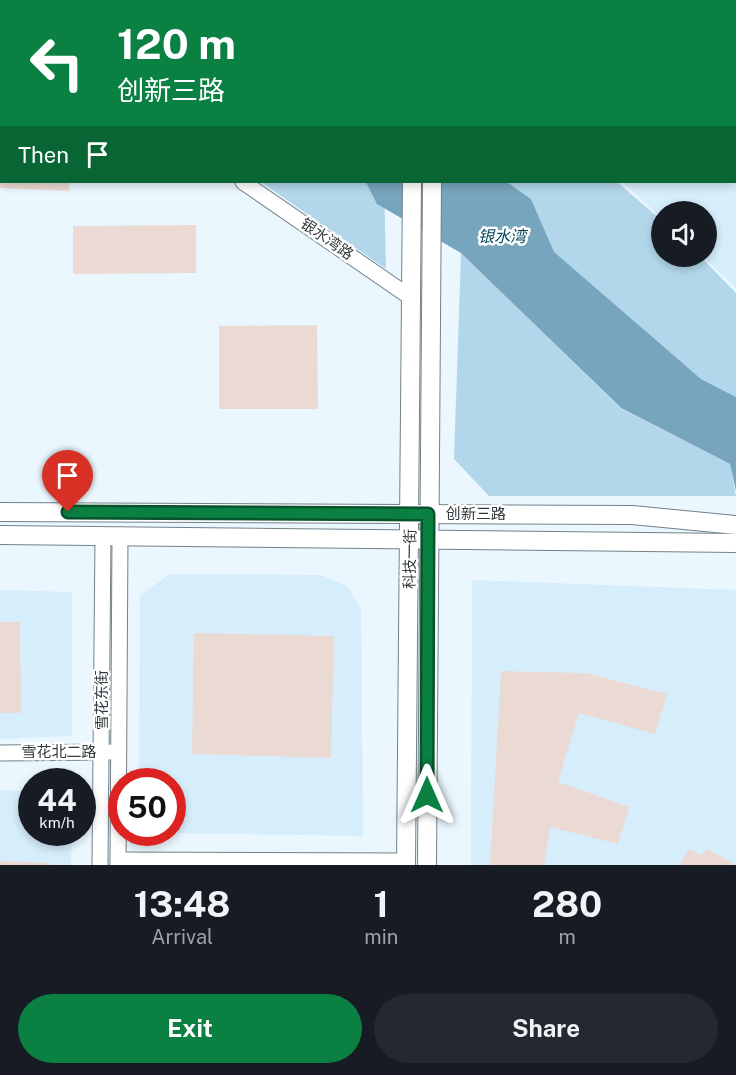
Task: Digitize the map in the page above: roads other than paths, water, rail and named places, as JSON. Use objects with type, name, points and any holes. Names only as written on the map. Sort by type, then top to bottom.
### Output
[{"type":"main road","name":"科技一街","points":[[412,183],[410,514],[419,539],[426,865]]},
{"type":"main road","name":"科技一街","points":[[406,863],[419,539],[428,514],[432,183]]},
{"type":"main road","name":"创新三路","points":[[0,512],[632,515],[736,525]]},
{"type":"main road","name":"创新三路","points":[[0,535],[736,543]]},
{"type":"street","name":"银水湾路","points":[[244,183],[410,294]]},
{"type":"street","name":"雪花东街","points":[[111,536],[118,752],[118,862]]},
{"type":"street","name":"雪花东街","points":[[100,865],[111,536]]},
{"type":"street","name":"雪花北二路","points":[[0,753],[118,752]]},
{"type":"street","points":[[118,862],[406,863]]},
{"type":"water","name":"银水湾","points":[[366,183],[508,183],[531,199],[554,252],[701,379],[736,397],[736,491],[730,464],[621,408],[461,253],[377,204]]}]
